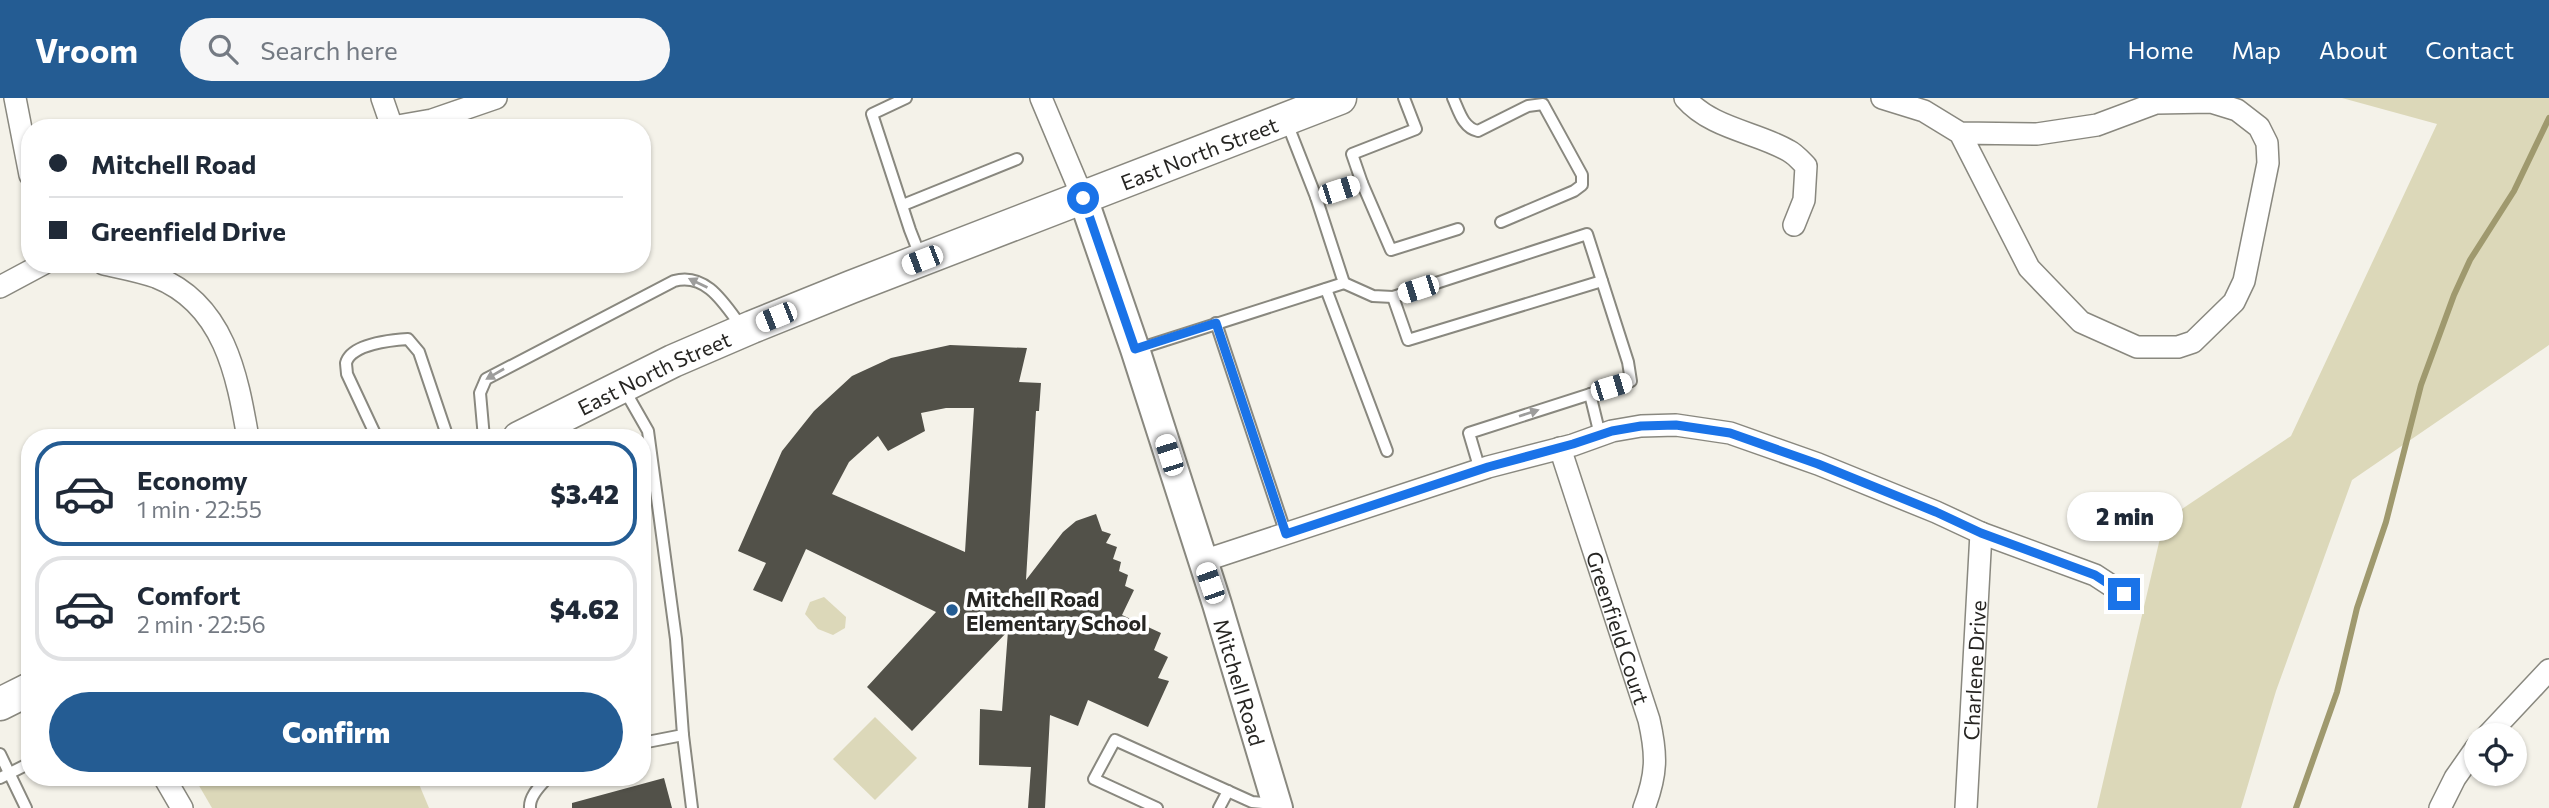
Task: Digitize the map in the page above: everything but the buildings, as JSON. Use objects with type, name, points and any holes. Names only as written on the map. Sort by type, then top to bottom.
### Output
[{"type":"main road","name":"East North Street","points":[[537,429],[673,361],[744,331],[1340,98]]},
{"type":"main road","points":[[0,704],[21,694]]},
{"type":"street","points":[[15,98],[21,129]]},
{"type":"street","points":[[382,98],[389,119]]},
{"type":"street","points":[[435,119],[496,98]]},
{"type":"street","points":[[1041,98],[1083,198]]},
{"type":"street","points":[[1685,98],[1693,107],[1739,132],[1791,151],[1806,166],[1804,200],[1794,225]]},
{"type":"street","points":[[1882,98],[1924,111],[1960,133],[2037,134],[2097,125],[2156,103],[2211,102],[2236,110],[2259,127],[2267,142],[2268,163],[2245,281],[2234,302],[2193,342],[2178,347],[2137,347],[2081,322],[2028,268],[1960,133]]},
{"type":"street","name":"Mitchell Road","points":[[1083,198],[1203,561],[1278,806]]},
{"type":"street","points":[[0,287],[26,273]]},
{"type":"street","points":[[139,273],[159,278],[178,288],[205,312],[229,352],[241,394],[247,429]]},
{"type":"street","points":[[1203,561],[1480,470],[1600,435],[1641,426],[1676,425],[1730,433],[1818,464],[1981,533],[2095,575],[2124,594]]},
{"type":"street","name":"Greenfield Court","points":[[1560,447],[1649,720],[1656,751],[1656,765],[1653,786],[1644,808]]},
{"type":"street","name":"Charlene Drive","points":[[1966,808],[1981,533]]},
{"type":"street","points":[[2499,723],[2549,670]]},
{"type":"street","points":[[2440,808],[2464,765]]},
{"type":"street","points":[[169,786],[182,808]]},
{"type":"lane","points":[[906,98],[872,114],[922,260]]},
{"type":"lane","points":[[1404,98],[1416,129],[1352,154],[1362,183],[1391,250],[1458,229]]},
{"type":"lane","points":[[1453,98],[1466,125],[1478,131],[1528,106],[1543,104],[1582,175],[1582,185],[1574,191],[1501,222]]},
{"type":"lane","points":[[1285,119],[1316,197],[1344,283]]},
{"type":"lane","points":[[903,205],[1017,159]]},
{"type":"lane","points":[[1316,197],[1362,183]]},
{"type":"lane","points":[[1135,349],[1344,283],[1373,296],[1394,297],[1587,234],[1628,362],[1631,381],[1469,433],[1480,470]]},
{"type":"lane","points":[[483,429],[480,393],[486,379],[674,281],[686,278],[703,284],[727,306],[744,331]]},
{"type":"lane","points":[[1394,297],[1408,340],[1602,281]]},
{"type":"lane","points":[[1326,289],[1387,451]]},
{"type":"lane","points":[[1216,323],[1286,534]]},
{"type":"lane","points":[[373,429],[347,374],[346,363],[352,353],[363,348],[385,340],[408,339],[419,352],[445,429]]},
{"type":"lane","points":[[622,387],[647,429]]},
{"type":"lane","points":[[1590,394],[1600,435]]},
{"type":"lane","points":[[651,453],[676,639],[692,808]]},
{"type":"lane","points":[[651,741],[683,735]]},
{"type":"lane","points":[[1157,808],[1094,779],[1115,740],[1252,802],[1278,806]]},
{"type":"lane","points":[[0,754],[5,776],[26,808]]},
{"type":"lane","points":[[5,776],[21,768]]},
{"type":"lane","points":[[530,808],[540,786]]},
{"type":"lane","points":[[1219,808],[1228,791]]},
{"type":"shaded area","points":[[2342,98],[2549,98],[2549,345],[2352,480],[2276,691],[2241,808],[2097,808],[2164,521],[2291,436],[2437,124]]},
{"type":"shaded area","points":[[824,597],[846,617],[845,628],[833,635],[818,629],[805,614],[810,602]]},
{"type":"shaded area","points":[[875,717],[917,758],[875,800],[833,759]]},
{"type":"shaded area","points":[[199,786],[420,786],[429,808],[212,808]]},
{"type":"waterway","points":[[2296,808],[2337,692],[2357,608],[2386,522],[2421,385],[2454,295],[2470,260],[2514,191],[2549,118]]},
{"type":"place","name":"Mitchell Road Elementary School","points":[[952,610]]},
{"type":"route","points":[[1083,198],[1135,349],[1216,323],[1286,534],[1488,467],[1612,431],[1641,426],[1676,425],[1730,433],[1818,464],[1981,533],[2095,575],[2124,594]]}]
